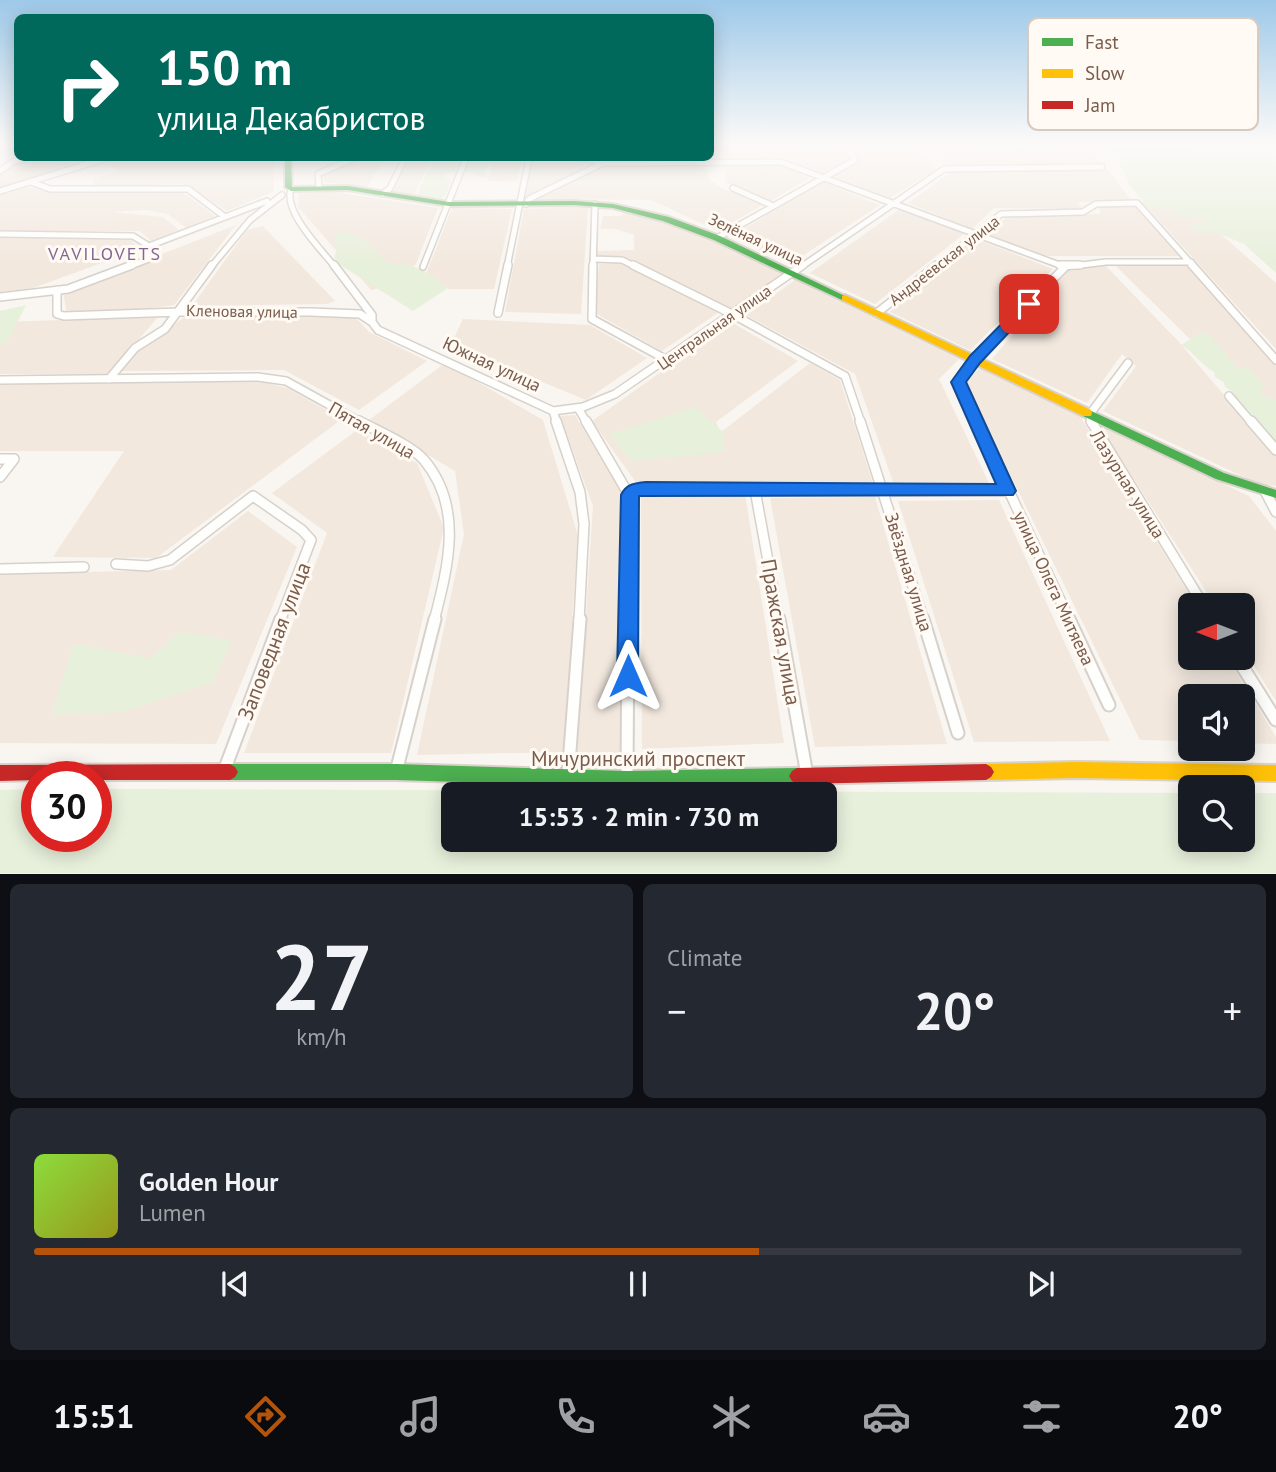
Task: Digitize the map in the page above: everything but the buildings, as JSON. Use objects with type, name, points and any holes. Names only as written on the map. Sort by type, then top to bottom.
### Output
[{"type":"street","points":[[0,191],[21,185]]},
{"type":"street","points":[[39,185],[50,189],[188,189],[225,217]]},
{"type":"street","name":"Южная улица","points":[[288,185],[286,192],[293,212],[372,314],[372,322],[378,330],[553,411],[580,492],[584,524],[584,560],[568,779]]},
{"type":"street","points":[[383,194],[392,185]]},
{"type":"street","points":[[423,267],[456,185]]},
{"type":"street","points":[[498,313],[525,185]]},
{"type":"street","points":[[522,204],[558,185]]},
{"type":"street","points":[[717,238],[809,185]]},
{"type":"street","points":[[844,185],[1065,267],[1106,262],[1191,262],[1276,360]]},
{"type":"street","name":"Центральная улица","points":[[553,411],[578,408],[615,394],[921,185]]},
{"type":"street","name":"Зелёная улица","points":[[0,297],[68,289],[149,259],[149,246],[286,192],[319,187],[449,204],[595,204],[648,213],[717,238],[1220,476],[1271,494]]},
{"type":"street","points":[[733,188],[771,205]]},
{"type":"street","name":"Кленовая улица","points":[[178,312],[221,253],[250,220],[286,192]]},
{"type":"street","name":"Андреевская улица","points":[[877,313],[1001,214],[1083,212],[1096,204],[1137,203],[1191,262]]},
{"type":"street","points":[[595,204],[592,319],[667,360]]},
{"type":"street","points":[[0,234],[133,236],[149,246]]},
{"type":"street","name":"Звёздная улица","points":[[593,259],[622,260],[732,314],[845,376],[884,491],[958,733]]},
{"type":"street","points":[[975,359],[1065,267]]},
{"type":"street","points":[[57,290],[57,314],[64,316],[178,312]]},
{"type":"street","points":[[109,379],[135,348],[165,329],[178,312]]},
{"type":"street","name":"Кленовая улица","points":[[178,312],[360,314],[372,322]]},
{"type":"street","name":"улица Олега Митяева","points":[[975,359],[961,376],[959,388],[1109,705]]},
{"type":"street","name":"Лазурная улица","points":[[1128,363],[1090,414],[1091,423],[1197,593]]},
{"type":"street","name":"Пятая улица","points":[[0,380],[258,377],[286,381],[358,419],[423,459],[444,494],[452,529],[446,574],[397,772]]},
{"type":"street","points":[[1229,396],[1276,450]]},
{"type":"street","points":[[578,408],[629,495],[627,779]]},
{"type":"street","points":[[0,459],[14,459],[0,477]]},
{"type":"street","points":[[629,495],[635,490],[646,489],[1007,491]]},
{"type":"street","name":"Пражская улица","points":[[755,490],[807,775]]},
{"type":"street","points":[[1271,494],[1276,512]]},
{"type":"street","name":"Заповедная улица","points":[[116,564],[148,566],[170,560],[253,496],[302,530],[311,540],[224,771]]},
{"type":"street","points":[[0,569],[84,567]]},
{"type":"street","points":[[1245,670],[1276,720]]},
{"type":"street","name":"Мичуринский проспект","points":[[0,773],[397,772],[627,779],[1076,770],[1276,773]]},
{"type":"shaded area","points":[[92,185],[158,185],[89,187]]},
{"type":"shaded area","points":[[184,185],[273,185],[273,192],[227,211]]},
{"type":"shaded area","points":[[397,185],[419,185],[413,197],[392,194]]},
{"type":"shaded area","points":[[528,185],[550,185],[526,196]]},
{"type":"shaded area","points":[[565,185],[717,185],[762,205],[718,231],[651,200],[537,199]]},
{"type":"shaded area","points":[[731,185],[798,185],[770,201]]},
{"type":"shaded area","points":[[818,185],[830,185],[880,205],[790,264],[730,237]]},
{"type":"shaded area","points":[[855,185],[912,185],[890,198]]},
{"type":"shaded area","points":[[933,185],[1119,185],[1132,201],[1078,202],[1082,209],[994,208],[972,229],[908,203]]},
{"type":"shaded area","points":[[26,186],[48,192],[181,191],[215,216],[186,228],[168,214],[146,210],[113,212],[163,217],[179,230],[151,241],[140,231],[0,231],[0,194]]},
{"type":"shaded area","points":[[328,191],[438,208],[416,264],[389,286],[371,290],[298,207],[299,193]]},
{"type":"shaded area","points":[[1142,202],[1186,203],[1276,283],[1276,349]]},
{"type":"shaded area","points":[[1099,205],[1133,205],[1180,256],[1045,256],[986,234],[1008,216],[1100,214]]},
{"type":"shaded area","points":[[588,207],[581,314],[505,312],[524,209]]},
{"type":"shaded area","points":[[452,208],[512,209],[494,289],[449,289],[426,274]]},
{"type":"shaded area","points":[[900,209],[964,234],[875,304],[810,273]]},
{"type":"shaded area","points":[[625,213],[640,214],[691,230],[783,272],[730,310],[623,259],[597,258],[597,251],[634,250],[634,235],[616,229],[600,229],[603,216],[620,216]]},
{"type":"shaded area","points":[[236,225],[174,305],[117,312],[67,314],[63,293]]},
{"type":"shaded area","points":[[263,226],[335,301],[326,304],[192,306],[247,230]]},
{"type":"shaded area","points":[[0,238],[130,239],[140,249],[33,288],[0,292]]},
{"type":"shaded area","points":[[976,239],[1053,269],[970,350],[890,312]]},
{"type":"shaded area","points":[[625,263],[719,312],[662,351],[595,313],[599,264]]},
{"type":"shaded area","points":[[1114,264],[1187,266],[1276,363],[1276,441],[1210,359]]},
{"type":"shaded area","points":[[1106,266],[1178,341],[1276,456],[1276,486],[1259,484],[1103,411],[1136,366],[1122,354],[1087,403],[992,359],[1070,268]]},
{"type":"shaded area","points":[[795,280],[959,359],[939,379],[989,483],[893,482],[855,374],[744,314],[751,312]]},
{"type":"shaded area","points":[[186,316],[355,317],[369,332],[427,361],[359,410],[284,370],[121,371],[139,350]]},
{"type":"shaded area","points":[[158,317],[109,374],[0,374],[0,322]]},
{"type":"shaded area","points":[[463,319],[590,325],[647,358],[586,400],[451,344]]},
{"type":"shaded area","points":[[731,322],[798,361],[716,422],[720,433],[810,363],[840,380],[873,484],[638,485],[592,421]]},
{"type":"shaded area","points":[[445,363],[543,420],[578,536],[563,752],[417,755],[464,534],[455,471],[369,420]]},
{"type":"shaded area","points":[[981,367],[1078,413],[1189,593],[1178,593],[1178,670],[1235,670],[1244,684],[1178,684],[1178,741],[1140,740],[965,382]]},
{"type":"shaded area","points":[[258,381],[287,388],[342,419],[156,558],[53,557],[124,451],[0,451],[0,384]]},
{"type":"shaded area","points":[[575,415],[623,494],[622,765],[576,767],[593,506],[560,416]]},
{"type":"shaded area","points":[[1101,428],[1107,428],[1249,496],[1276,531],[1276,701],[1255,668],[1255,593],[1207,593]]},
{"type":"shaded area","points":[[357,430],[417,463],[444,528],[391,753],[244,753],[327,533],[272,493]]},
{"type":"shaded area","points":[[641,494],[745,494],[784,743],[642,749]]},
{"type":"shaded area","points":[[875,497],[947,744],[815,747],[770,498]]},
{"type":"shaded area","points":[[999,500],[1110,741],[974,742],[898,501]]},
{"type":"shaded area","points":[[248,511],[297,547],[216,744],[0,743],[0,574],[171,570]]},
{"type":"shaded area","points":[[1255,702],[1276,737],[1276,744],[1255,743]]},
{"type":"green space","points":[[422,185],[450,185],[444,198],[416,197]]},
{"type":"green space","points":[[1130,185],[1276,185],[1276,273],[1244,244],[1213,231],[1208,234],[1197,232],[1189,223],[1210,225],[1203,219],[1182,217],[1167,207],[1148,207]]},
{"type":"green space","points":[[348,231],[366,242],[390,264],[414,267],[448,288],[413,311],[334,261],[337,245],[334,234]]},
{"type":"green space","points":[[26,305],[7,343],[0,344],[0,311]]},
{"type":"green space","points":[[1202,332],[1211,336],[1237,368],[1250,369],[1264,386],[1260,391],[1264,397],[1276,400],[1276,444],[1233,397],[1233,392],[1225,387],[1224,382],[1181,345]]},
{"type":"green space","points":[[696,407],[723,432],[725,452],[631,461],[609,434]]},
{"type":"green space","points":[[180,631],[232,641],[212,683],[122,712],[52,715],[73,644],[151,658]]},
{"type":"green space","points":[[21,789],[21,852],[112,852],[112,789],[441,790],[441,852],[837,852],[837,792],[1178,793],[1178,852],[1255,852],[1255,793],[1276,793],[1276,873],[0,873],[0,790]]},
{"type":"traffic: fast","points":[[288,185],[291,189],[348,188],[449,204],[575,203],[613,206],[666,219],[717,238],[845,298]]},
{"type":"traffic: fast","points":[[1087,413],[1220,476],[1276,494]]},
{"type":"traffic: fast","points":[[230,772],[396,772],[627,779],[797,776]]},
{"type":"traffic: slow","points":[[845,298],[1087,413]]},
{"type":"traffic: slow","points":[[986,772],[1076,770],[1276,773]]},
{"type":"traffic: jam","points":[[0,773],[230,772]]},
{"type":"traffic: jam","points":[[797,776],[986,772]]},
{"type":"district","name":"VAVILOVETS","points":[[105,253]]},
{"type":"route","points":[[628,676],[629,495],[635,490],[646,489],[1007,491],[958,382],[975,359],[1029,304]]}]
